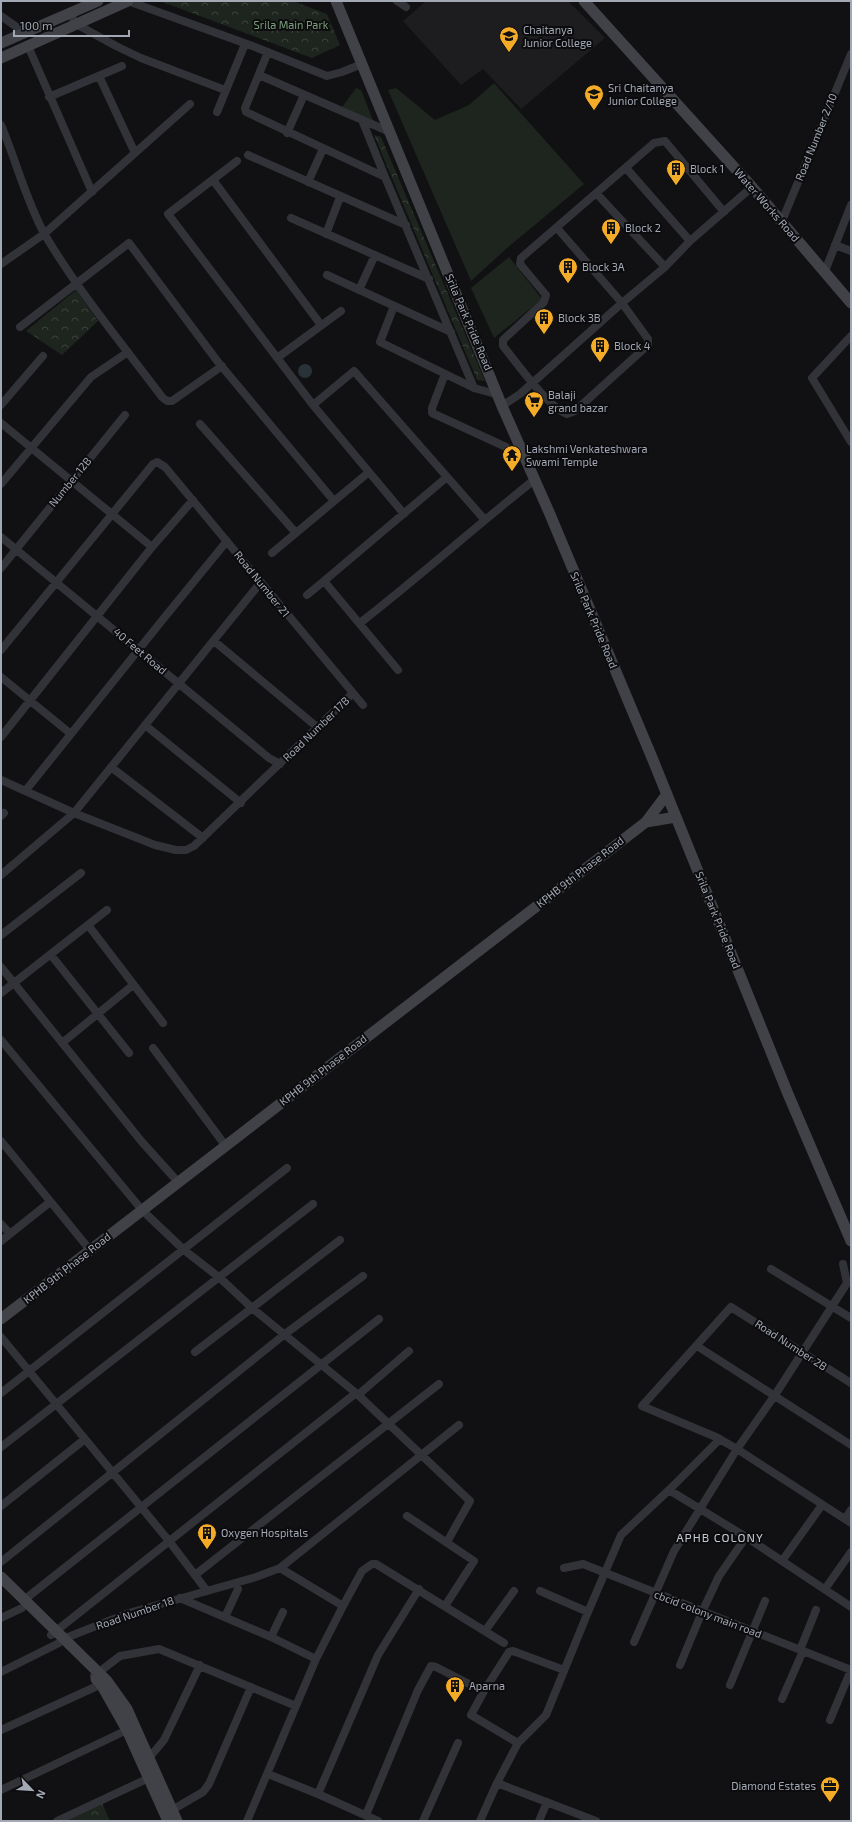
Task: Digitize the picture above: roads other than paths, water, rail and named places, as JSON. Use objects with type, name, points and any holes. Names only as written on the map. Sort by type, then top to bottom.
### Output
[{"type":"street","points":[[1,43],[98,1]]},
{"type":"street","points":[[1,58],[128,1],[268,52],[327,76],[362,64]]},
{"type":"street","name":"Srila Park Pride Road","points":[[336,1],[499,395],[502,406],[667,794],[788,1094],[851,1241]]},
{"type":"street","points":[[397,1],[406,7]]},
{"type":"street","name":"Water Works Road","points":[[584,1],[752,187],[851,303]]},
{"type":"street","points":[[70,13],[76,24],[141,58],[226,90]]},
{"type":"street","points":[[1,16],[24,32]]},
{"type":"street","points":[[217,112],[245,44]]},
{"type":"street","points":[[28,46],[49,97],[92,192]]},
{"type":"street","points":[[268,52],[245,108],[246,112],[384,178]]},
{"type":"street","name":"Road Number 2/10","points":[[782,221],[851,54]]},
{"type":"street","points":[[49,97],[122,66]]},
{"type":"street","points":[[259,74],[390,132]]},
{"type":"street","points":[[100,76],[135,153]]},
{"type":"street","points":[[287,132],[304,95]]},
{"type":"street","points":[[1,265],[44,234],[190,104]]},
{"type":"street","points":[[362,120],[384,178],[406,225],[474,388]]},
{"type":"street","points":[[1,125],[25,190],[44,234],[77,283],[162,397],[167,401],[172,401],[222,366]]},
{"type":"street","points":[[557,228],[622,303],[648,339],[648,344],[575,411],[567,414],[560,411],[532,382],[502,343],[503,340],[544,302],[546,295],[520,264],[521,258],[654,143],[665,140],[724,212]]},
{"type":"street","points":[[308,182],[323,149]]},
{"type":"street","points":[[248,155],[406,225]]},
{"type":"street","points":[[237,161],[168,214],[313,405],[404,514]]},
{"type":"street","points":[[626,168],[690,241]]},
{"type":"street","points":[[213,180],[321,325]]},
{"type":"street","points":[[502,406],[520,394],[622,303],[666,267],[690,241],[752,187]]},
{"type":"street","points":[[596,194],[666,267]]},
{"type":"street","points":[[326,234],[340,197]]},
{"type":"street","points":[[825,271],[851,205]]},
{"type":"street","points":[[291,218],[428,279]]},
{"type":"street","points":[[20,327],[128,243],[222,366],[334,501]]},
{"type":"street","points":[[835,245],[851,252]]},
{"type":"street","points":[[359,290],[374,255]]},
{"type":"street","points":[[328,275],[451,332]]},
{"type":"street","points":[[394,306],[380,342],[474,388],[499,395]]},
{"type":"street","points":[[278,358],[340,311]]},
{"type":"street","points":[[851,336],[812,378],[851,442]]},
{"type":"street","points":[[1,484],[91,377],[128,352]]},
{"type":"street","points":[[1,405],[43,356]]},
{"type":"street","points":[[313,405],[354,371],[484,519]]},
{"type":"street","points":[[446,374],[432,408],[432,413],[506,447]]},
{"type":"street","name":"Number 12B","points":[[1,568],[125,415]]},
{"type":"street","points":[[1,423],[152,547]]},
{"type":"street","points":[[200,424],[296,533]]},
{"type":"street","name":"Road Number 21","points":[[112,514],[153,464],[157,462],[161,463],[261,582],[352,694],[363,705]]},
{"type":"street","points":[[272,553],[369,472]]},
{"type":"street","points":[[307,595],[447,477]]},
{"type":"street","points":[[360,623],[412,582],[484,519],[534,480]]},
{"type":"street","points":[[1,737],[152,547],[193,500]]},
{"type":"street","points":[[1,650],[112,514]]},
{"type":"street","name":"40 Feet Road","points":[[1,537],[269,758],[280,764]]},
{"type":"street","points":[[26,790],[227,541]]},
{"type":"street","points":[[324,581],[398,670]]},
{"type":"street","points":[[1,875],[74,813],[261,582]]},
{"type":"street","points":[[214,641],[317,727]]},
{"type":"street","points":[[1,677],[71,734]]},
{"type":"street","name":"Road Number 17B","points":[[1,780],[74,813],[155,845],[176,850],[186,850],[194,846],[203,838],[352,694]]},
{"type":"street","points":[[145,725],[241,802]]},
{"type":"street","points":[[111,767],[203,838]]},
{"type":"street","name":"KPHB 9th Phase Road","points":[[1,1319],[646,822],[667,794]]},
{"type":"street","name":"KPHB 9th Phase Road","points":[[646,822],[676,817]]},
{"type":"street","points":[[1,934],[81,873]]},
{"type":"street","points":[[1,993],[107,910]]},
{"type":"street","points":[[88,925],[163,1023]]},
{"type":"street","points":[[51,955],[129,1053]]},
{"type":"street","points":[[1,967],[142,1142],[178,1182]]},
{"type":"street","points":[[62,1043],[133,985]]},
{"type":"street","points":[[1,1040],[142,1210],[184,1250],[220,1278],[252,1308],[357,1394],[470,1501],[446,1542]]},
{"type":"street","points":[[153,1048],[225,1145]]},
{"type":"street","points":[[1,1141],[90,1250]]},
{"type":"street","points":[[1,1393],[287,1168]]},
{"type":"street","points":[[1,1241],[50,1202]]},
{"type":"street","points":[[1,1447],[220,1278],[313,1204]]},
{"type":"street","points":[[1,1224],[10,1234]]},
{"type":"street","points":[[195,1352],[340,1240]]},
{"type":"street","points":[[634,1642],[654,1593],[674,1551],[699,1508],[737,1449],[775,1395],[847,1283],[843,1264]]},
{"type":"street","points":[[771,1269],[851,1318]]},
{"type":"street","points":[[1,1562],[285,1334],[363,1276]]},
{"type":"street","name":"Road Number 2B","points":[[696,1346],[731,1307],[851,1383]]},
{"type":"street","points":[[1,1618],[23,1604],[320,1364],[379,1319]]},
{"type":"street","points":[[1,1337],[169,1541],[207,1591]]},
{"type":"street","points":[[851,1445],[775,1395],[696,1346],[642,1406],[720,1439],[848,1521],[851,1510]]},
{"type":"street","points":[[1,1672],[57,1637],[169,1541],[357,1394],[409,1351]]},
{"type":"street","points":[[195,1575],[439,1384]]},
{"type":"street","name":"Road Number 18","points":[[57,1637],[129,1613],[256,1577],[280,1568],[459,1425]]},
{"type":"street","points":[[1,1506],[85,1439]]},
{"type":"street","points":[[480,1821],[496,1783],[518,1743],[546,1715],[621,1535],[670,1490],[720,1439]]},
{"type":"street","points":[[670,1490],[746,1537],[851,1607]]},
{"type":"street","points":[[782,1561],[822,1504]]},
{"type":"street","points":[[407,1516],[474,1561],[445,1606]]},
{"type":"street","points":[[680,1665],[719,1576],[746,1537]]},
{"type":"street","points":[[825,1589],[851,1552]]},
{"type":"street","points":[[247,1821],[316,1659],[362,1571],[372,1564],[376,1564],[419,1589],[504,1643]]},
{"type":"street","name":"cbcid colony main road","points":[[564,1568],[583,1564],[605,1574],[851,1670]]},
{"type":"street","points":[[280,1568],[343,1606]]},
{"type":"street","points":[[1,1577],[23,1604]]},
{"type":"street","points":[[1,1587],[23,1604],[104,1683],[127,1709],[177,1821]]},
{"type":"street","points":[[225,1618],[238,1589]]},
{"type":"street","points":[[318,1794],[378,1655],[419,1589]]},
{"type":"street","points":[[485,1631],[514,1590]]},
{"type":"street","points":[[540,1591],[588,1612]]},
{"type":"street","points":[[180,1598],[271,1637],[316,1659]]},
{"type":"street","points":[[730,1685],[765,1601]]},
{"type":"street","points":[[782,1699],[802,1651],[816,1610]]},
{"type":"street","points":[[271,1637],[283,1612]]},
{"type":"street","points":[[95,1674],[120,1656],[159,1649],[296,1706]]},
{"type":"street","points":[[518,1743],[471,1714],[484,1690],[509,1652],[513,1651],[564,1670]]},
{"type":"street","points":[[149,1758],[164,1740],[200,1665]]},
{"type":"street","points":[[366,1815],[418,1690],[432,1666],[436,1666],[473,1686]]},
{"type":"street","points":[[830,1720],[851,1670]]},
{"type":"street","points":[[104,1683],[168,1821]]},
{"type":"street","points":[[1,1730],[104,1683]]},
{"type":"street","points":[[172,1810],[204,1792],[209,1784],[251,1687]]},
{"type":"street","points":[[1,1790],[127,1730]]},
{"type":"street","points":[[423,1821],[458,1743]]},
{"type":"street","points":[[268,1774],[318,1794],[378,1821]]},
{"type":"street","points":[[57,1821],[149,1778]]},
{"type":"street","points":[[496,1783],[595,1821]]},
{"type":"street","points":[[539,1821],[547,1802]]},
{"type":"place","name":"Chaitanya Junior College","points":[[509,53]]},
{"type":"place","name":"Sri Chaitanya Junior College","points":[[594,111]]},
{"type":"place","name":"Block 1","points":[[676,186]]},
{"type":"place","name":"Block 2","points":[[611,245]]},
{"type":"place","name":"Block 3A","points":[[568,284]]},
{"type":"place","name":"Block 3B","points":[[544,335]]},
{"type":"place","name":"Block 4","points":[[600,363]]},
{"type":"place","name":"Balaji grand bazar","points":[[534,418]]},
{"type":"place","name":"Lakshmi Venkateshwara Swami Temple","points":[[512,472]]},
{"type":"place","name":"Oxygen Hospitals","points":[[207,1550]]},
{"type":"place","name":"Aparna","points":[[455,1703]]},
{"type":"place","name":"Diamond Estates","points":[[830,1803]]},
{"type":"district","name":"APHB COLONY","points":[[720,1538]]},
{"type":"park label","name":"Srila Main Park","points":[[291,25]]}]
